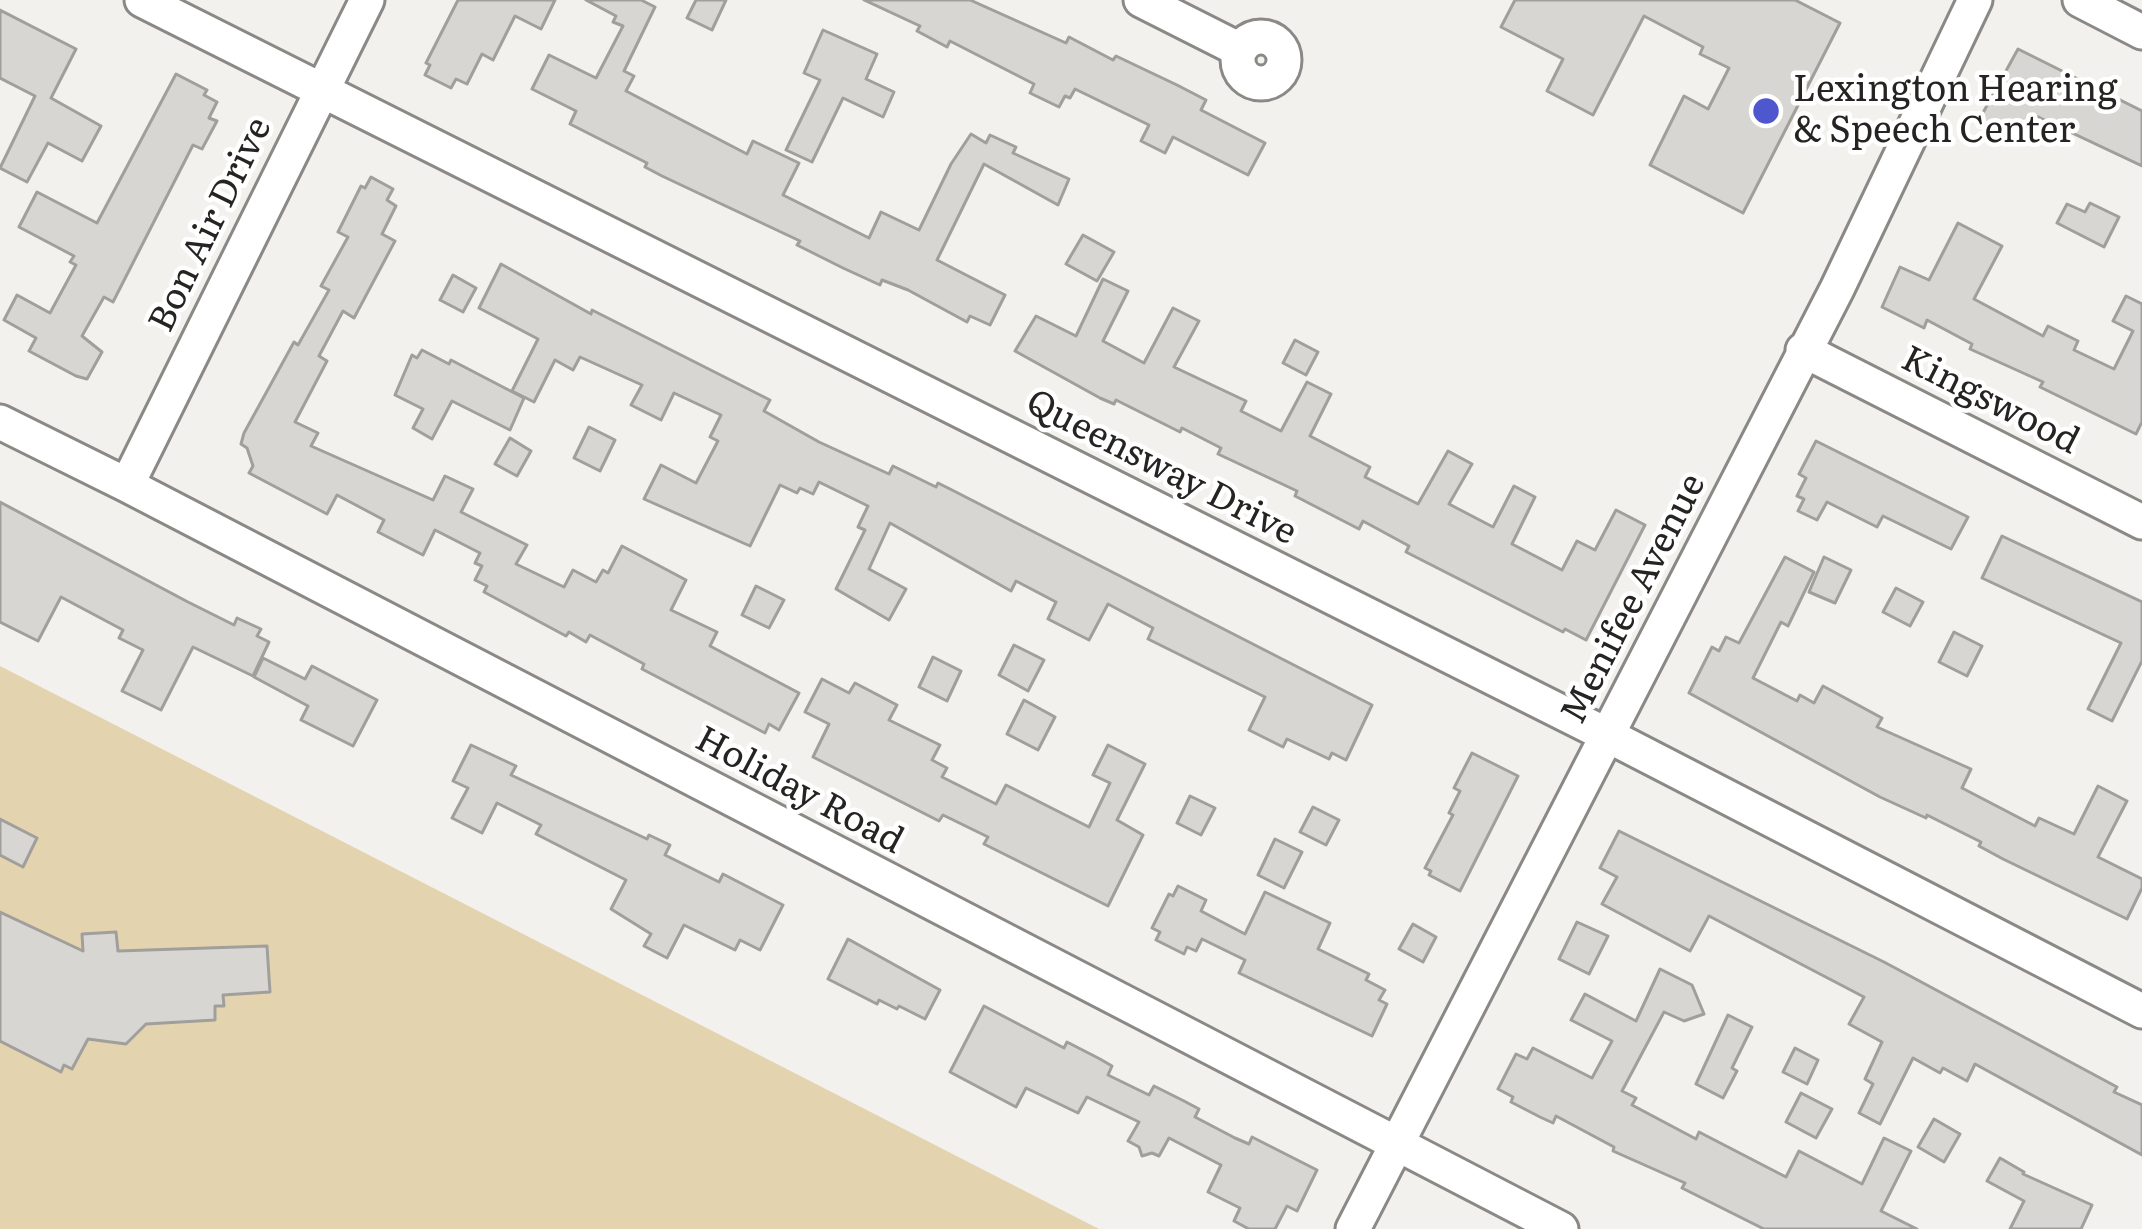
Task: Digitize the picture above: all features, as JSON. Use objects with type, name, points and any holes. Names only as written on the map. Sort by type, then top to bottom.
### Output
[{"type":"street","name":"Queensway Drive","points":[[142,0],[1609,736],[2142,1012]]},
{"type":"street","name":"Bon Air Drive","points":[[128,485],[367,0]]},
{"type":"street","points":[[1141,0],[1240,50]]},
{"type":"street","name":"Menifee Avenue","points":[[1353,1229],[1837,289],[1975,0]]},
{"type":"street","points":[[2080,0],[2142,32]]},
{"type":"street","name":"Kingswood","points":[[1804,350],[2142,522]]},
{"type":"street","name":"Holiday Road","points":[[0,422],[1561,1229]]},
{"type":"shaded area","points":[[0,666],[1099,1229],[0,1229]]},
{"type":"building","points":[[458,0],[555,0],[541,29],[515,16],[493,60],[482,54],[467,84],[456,79],[451,88],[425,75],[430,65],[426,63]]},
{"type":"building","points":[[586,0],[641,0],[655,7],[624,71],[634,76],[626,91],[747,154],[753,141],[799,163],[783,195],[869,238],[881,212],[919,230],[971,134],[986,143],[990,135],[1016,147],[1013,153],[1069,179],[1058,205],[984,164],[937,260],[1005,295],[990,325],[970,316],[967,322],[908,290],[882,280],[880,285],[843,268],[797,245],[800,241],[662,176],[645,167],[647,163],[570,124],[576,111],[532,89],[549,55],[596,78],[623,26],[613,22],[616,16]]},
{"type":"building","points":[[696,0],[726,0],[712,30],[687,18]]},
{"type":"building","points":[[864,0],[970,0],[1066,43],[1069,37],[1113,60],[1116,56],[1177,85],[1206,100],[1201,110],[1265,143],[1248,175],[1173,137],[1165,153],[1141,141],[1149,125],[1075,89],[1059,107],[1030,93],[1034,84],[950,41],[947,47],[917,31],[920,26]]},
{"type":"building","name":"Lexington Hearing & Speech Center","points":[[1515,0],[1795,0],[1840,23],[1743,213],[1650,165],[1684,96],[1708,109],[1729,68],[1700,54],[1703,47],[1644,16],[1593,115],[1547,91],[1563,59],[1501,27]]},
{"type":"building","points":[[0,10],[76,49],[51,98],[101,126],[82,161],[48,143],[27,182],[0,168],[35,96],[0,78]]},
{"type":"building","points":[[823,30],[877,54],[866,79],[894,92],[883,117],[843,98],[812,162],[786,150],[820,80],[804,73]]},
{"type":"building","points":[[2018,49],[2142,111],[2142,166],[2032,114],[2019,140],[1979,120]]},
{"type":"building","points":[[176,74],[207,90],[204,95],[217,102],[209,118],[217,121],[202,149],[193,145],[113,302],[104,297],[82,336],[102,352],[87,379],[76,376],[29,351],[36,338],[4,320],[17,295],[50,313],[76,265],[70,262],[74,256],[19,227],[37,192],[97,223]]},
{"type":"building","points":[[371,177],[393,189],[387,200],[396,206],[382,234],[395,241],[354,318],[343,311],[319,356],[327,361],[295,422],[318,433],[311,446],[433,500],[445,476],[473,489],[461,512],[527,545],[516,564],[564,587],[573,570],[596,582],[603,570],[608,573],[622,546],[686,580],[671,610],[717,632],[710,646],[799,693],[779,730],[769,724],[765,733],[642,669],[644,664],[590,635],[586,642],[569,632],[566,636],[484,592],[487,586],[475,580],[482,566],[475,563],[480,553],[435,530],[423,555],[378,532],[384,520],[337,495],[327,514],[249,473],[253,466],[241,444],[244,433],[329,290],[321,286],[348,237],[338,232],[361,186],[365,188]]},
{"type":"building","points":[[2090,203],[2119,217],[2104,247],[2057,223],[2067,204],[2085,212]]},
{"type":"building","points":[[1958,223],[2002,246],[1974,299],[2043,336],[2048,326],[2078,341],[2074,350],[2114,369],[2133,331],[2113,321],[2126,296],[2142,304],[2142,422],[2136,434],[2040,387],[2043,382],[1970,349],[1972,344],[1927,320],[1924,328],[1882,307],[1900,267],[1929,280]]},
{"type":"building","points":[[1083,235],[1114,252],[1097,281],[1066,264]]},
{"type":"building","points":[[501,264],[591,314],[592,310],[770,400],[764,411],[819,442],[889,474],[893,466],[936,487],[938,483],[1372,705],[1346,760],[1332,753],[1329,759],[1287,739],[1283,747],[1249,730],[1265,697],[1148,639],[1153,628],[1108,604],[1089,640],[1048,619],[1056,602],[1016,581],[1011,591],[890,523],[869,569],[906,589],[889,620],[836,589],[865,530],[858,527],[868,506],[819,482],[813,494],[780,485],[750,546],[644,499],[661,465],[696,483],[718,441],[710,437],[721,415],[674,393],[661,420],[631,405],[642,385],[580,357],[573,370],[555,360],[534,402],[512,391],[538,339],[479,308]]},
{"type":"building","points":[[453,275],[476,288],[463,312],[440,300]]},
{"type":"building","points":[[1103,279],[1128,291],[1103,341],[1144,363],[1173,308],[1199,321],[1174,367],[1246,401],[1241,411],[1281,431],[1307,382],[1331,394],[1310,436],[1370,467],[1365,477],[1418,504],[1448,451],[1472,464],[1449,504],[1493,527],[1514,486],[1535,497],[1512,544],[1562,570],[1577,541],[1595,550],[1616,510],[1645,525],[1586,640],[1406,552],[1409,546],[1363,521],[1359,529],[1295,496],[1297,491],[1218,454],[1221,448],[1182,428],[1180,432],[1116,400],[1114,404],[1100,398],[1015,351],[1036,316],[1076,336]]},
{"type":"building","points":[[1295,340],[1318,352],[1306,375],[1283,363]]},
{"type":"building","points":[[422,350],[524,398],[510,430],[452,401],[432,439],[413,428],[423,409],[395,395],[412,355],[417,358]]},
{"type":"building","points":[[589,427],[615,440],[600,471],[574,458]]},
{"type":"building","points":[[510,438],[531,451],[517,476],[495,464]]},
{"type":"building","points":[[1816,441],[1968,517],[1951,549],[1883,516],[1877,527],[1827,502],[1817,520],[1798,511],[1804,499],[1797,496],[1806,478],[1799,474]]},
{"type":"building","points":[[0,502],[234,625],[237,618],[261,629],[257,636],[269,642],[253,676],[193,647],[161,710],[122,691],[143,650],[119,638],[123,630],[61,597],[38,641],[0,622]]},
{"type":"building","points":[[2002,536],[2142,602],[2142,661],[2112,721],[2088,709],[2121,643],[1982,578]]},
{"type":"building","points":[[1785,557],[1814,572],[1788,626],[1781,622],[1753,678],[1797,701],[1800,695],[1814,703],[1823,686],[1882,718],[1877,727],[1971,769],[1962,788],[2035,826],[2039,818],[2074,834],[2098,786],[2127,801],[2098,857],[2142,879],[2127,919],[2003,859],[1979,846],[1981,842],[1927,815],[1880,797],[1689,693],[1712,647],[1719,651],[1726,637],[1739,643]]},
{"type":"building","points":[[1824,557],[1851,570],[1835,603],[1809,592]]},
{"type":"building","points":[[756,586],[784,600],[769,628],[742,615]]},
{"type":"building","points":[[1896,588],[1923,602],[1910,626],[1883,612]]},
{"type":"building","points":[[1954,632],[1982,646],[1967,676],[1939,662]]},
{"type":"building","points":[[1014,645],[1044,660],[1028,691],[999,675]]},
{"type":"building","points":[[933,657],[961,671],[947,701],[919,687]]},
{"type":"building","points":[[263,658],[305,679],[312,666],[377,700],[353,746],[301,720],[308,706],[254,677]]},
{"type":"building","points":[[822,679],[849,693],[855,683],[897,705],[889,720],[940,745],[932,760],[947,768],[942,777],[996,804],[1006,785],[1089,827],[1110,783],[1093,775],[1108,745],[1145,764],[1117,820],[1143,835],[1108,906],[984,844],[988,837],[943,815],[939,821],[813,757],[829,724],[805,712]]},
{"type":"building","points":[[1024,700],[1055,717],[1038,750],[1007,734]]},
{"type":"building","points":[[471,745],[516,766],[511,775],[647,839],[649,835],[670,845],[665,855],[719,882],[723,874],[783,905],[760,950],[740,940],[735,950],[684,925],[667,958],[644,946],[651,934],[611,909],[626,880],[536,834],[541,825],[497,803],[482,833],[452,818],[468,788],[453,781]]},
{"type":"building","points":[[1472,753],[1518,776],[1460,891],[1429,875],[1431,871],[1425,868],[1453,815],[1449,813],[1460,791],[1454,788]]},
{"type":"building","points":[[1190,796],[1215,808],[1201,835],[1177,823]]},
{"type":"building","points":[[1313,807],[1339,820],[1326,845],[1300,832]]},
{"type":"building","points":[[0,819],[37,838],[23,867],[0,855]]},
{"type":"building","points":[[1619,831],[1884,962],[2117,1087],[2114,1092],[2142,1105],[2142,1155],[1975,1064],[1967,1081],[1913,1058],[1880,1124],[1859,1113],[1873,1084],[1865,1079],[1882,1042],[1849,1024],[1864,997],[1709,916],[1690,951],[1602,904],[1617,877],[1600,868]]},
{"type":"building","points":[[1275,839],[1302,852],[1284,888],[1258,875]]},
{"type":"building","points":[[1178,886],[1206,900],[1201,911],[1245,934],[1265,892],[1330,923],[1318,949],[1369,974],[1366,980],[1385,990],[1379,1000],[1387,1004],[1372,1036],[1239,973],[1245,960],[1202,939],[1196,951],[1187,947],[1184,954],[1156,940],[1160,932],[1152,928]]},
{"type":"building","points":[[0,912],[83,951],[82,934],[116,932],[118,951],[267,946],[270,992],[223,995],[224,1006],[215,1006],[215,1020],[146,1024],[126,1044],[88,1039],[72,1069],[64,1065],[61,1072],[0,1041]]},
{"type":"building","points":[[1577,922],[1608,936],[1589,974],[1559,959]]},
{"type":"building","points":[[1413,924],[1436,937],[1423,962],[1399,949]]},
{"type":"building","points":[[848,939],[940,990],[925,1019],[899,1006],[879,1000],[877,1004],[828,979]]},
{"type":"building","points":[[1660,969],[1692,985],[1704,1014],[1684,1021],[1664,1012],[1622,1091],[1636,1098],[1632,1105],[1696,1139],[1699,1132],[1786,1177],[1799,1151],[1862,1184],[1884,1138],[1911,1151],[1881,1211],[1917,1229],[1764,1229],[1556,1116],[1553,1123],[1511,1102],[1513,1097],[1498,1089],[1516,1054],[1527,1059],[1533,1048],[1592,1078],[1612,1041],[1571,1020],[1585,994],[1636,1021]]},
{"type":"building","points":[[984,1006],[1064,1048],[1067,1042],[1100,1059],[1112,1066],[1108,1075],[1149,1095],[1154,1086],[1184,1101],[1199,1109],[1195,1117],[1235,1138],[1249,1144],[1252,1137],[1317,1170],[1297,1211],[1287,1206],[1275,1229],[1249,1229],[1234,1221],[1240,1208],[1208,1192],[1221,1165],[1169,1138],[1159,1156],[1142,1156],[1139,1147],[1128,1141],[1139,1122],[1087,1097],[1078,1113],[1026,1088],[1016,1107],[950,1072]]},
{"type":"building","points":[[1728,1015],[1752,1027],[1723,1098],[1696,1084]]},
{"type":"building","points":[[1795,1048],[1818,1060],[1807,1084],[1783,1072]]},
{"type":"building","points":[[1801,1093],[1832,1109],[1816,1138],[1786,1122]]},
{"type":"building","points":[[1934,1119],[1960,1134],[1944,1162],[1918,1147]]},
{"type":"building","points":[[2000,1158],[2023,1174],[2092,1205],[2081,1229],[2010,1229],[2024,1201],[1987,1181]]},
{"type":"place","name":"Lexington Hearing & Speech Center","points":[[1766,111]]}]
